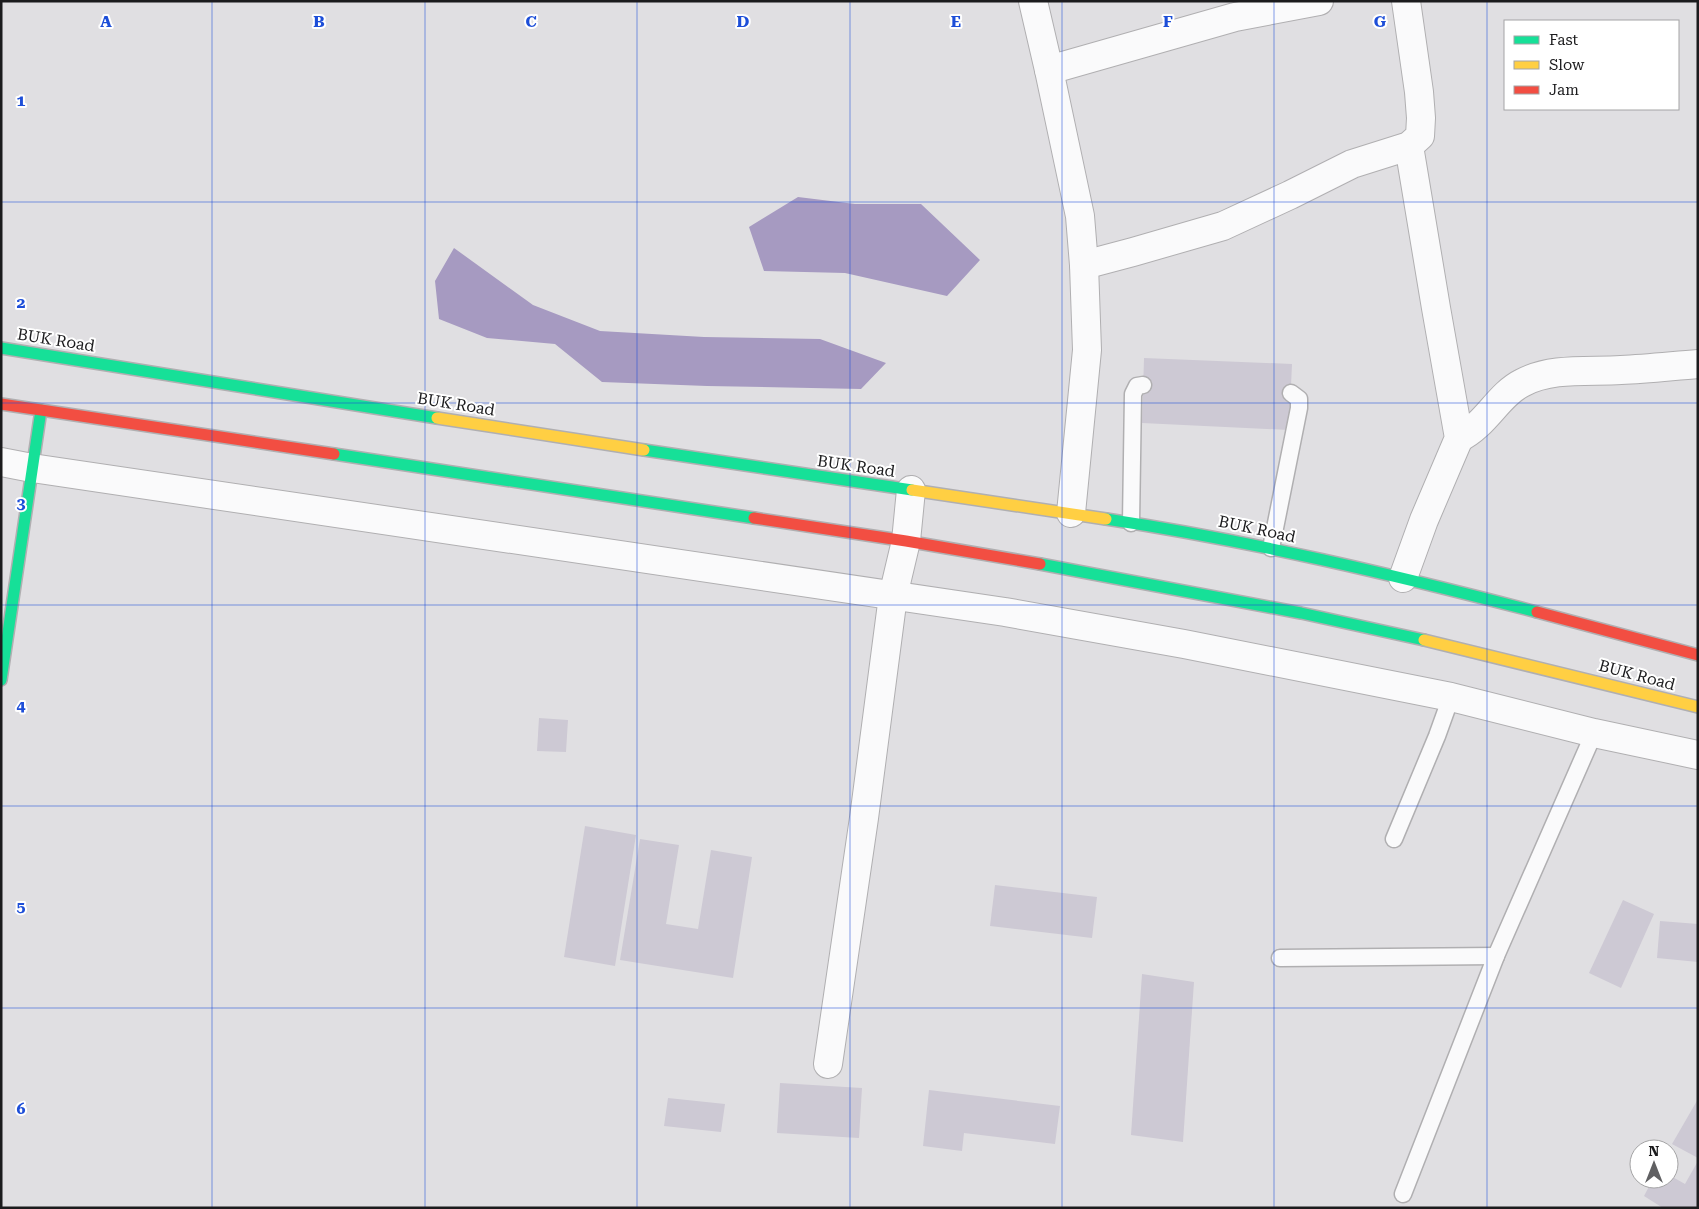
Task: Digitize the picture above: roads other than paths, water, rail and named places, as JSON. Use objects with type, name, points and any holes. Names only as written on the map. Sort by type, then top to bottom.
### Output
[{"type":"main road","name":"BUK Road","points":[[1,348],[547,436],[1186,531],[1403,578],[1698,654]]},
{"type":"main road","name":"BUK Road","points":[[1,404],[238,438],[906,541],[1255,603],[1480,653],[1698,707]]},
{"type":"main road","points":[[1,680],[14,465],[41,410]]},
{"type":"street","points":[[1033,1],[1080,216],[1084,264],[1087,350],[1071,513]]},
{"type":"street","points":[[1049,70],[1235,17],[1319,1]]},
{"type":"street","points":[[1084,264],[1134,252],[1223,226],[1352,164],[1409,146],[1420,136],[1421,118],[1406,1]]},
{"type":"street","points":[[1403,578],[1424,520],[1459,438],[1409,146]]},
{"type":"street","points":[[1459,438],[1472,432],[1520,384],[1535,377],[1564,372],[1623,370],[1698,364]]},
{"type":"street","points":[[14,465],[1006,612],[1174,642],[1451,697],[1594,733],[1698,755]]},
{"type":"street","points":[[828,1064],[864,818],[893,596],[906,541],[911,490]]},
{"type":"lane","points":[[1131,523],[1134,394],[1137,386],[1143,385]]},
{"type":"lane","points":[[1271,548],[1300,408],[1298,399],[1291,392]]},
{"type":"lane","points":[[1394,839],[1437,736],[1451,697]]},
{"type":"lane","points":[[1403,1194],[1496,956],[1594,733]]},
{"type":"lane","points":[[1280,958],[1496,956]]}]
